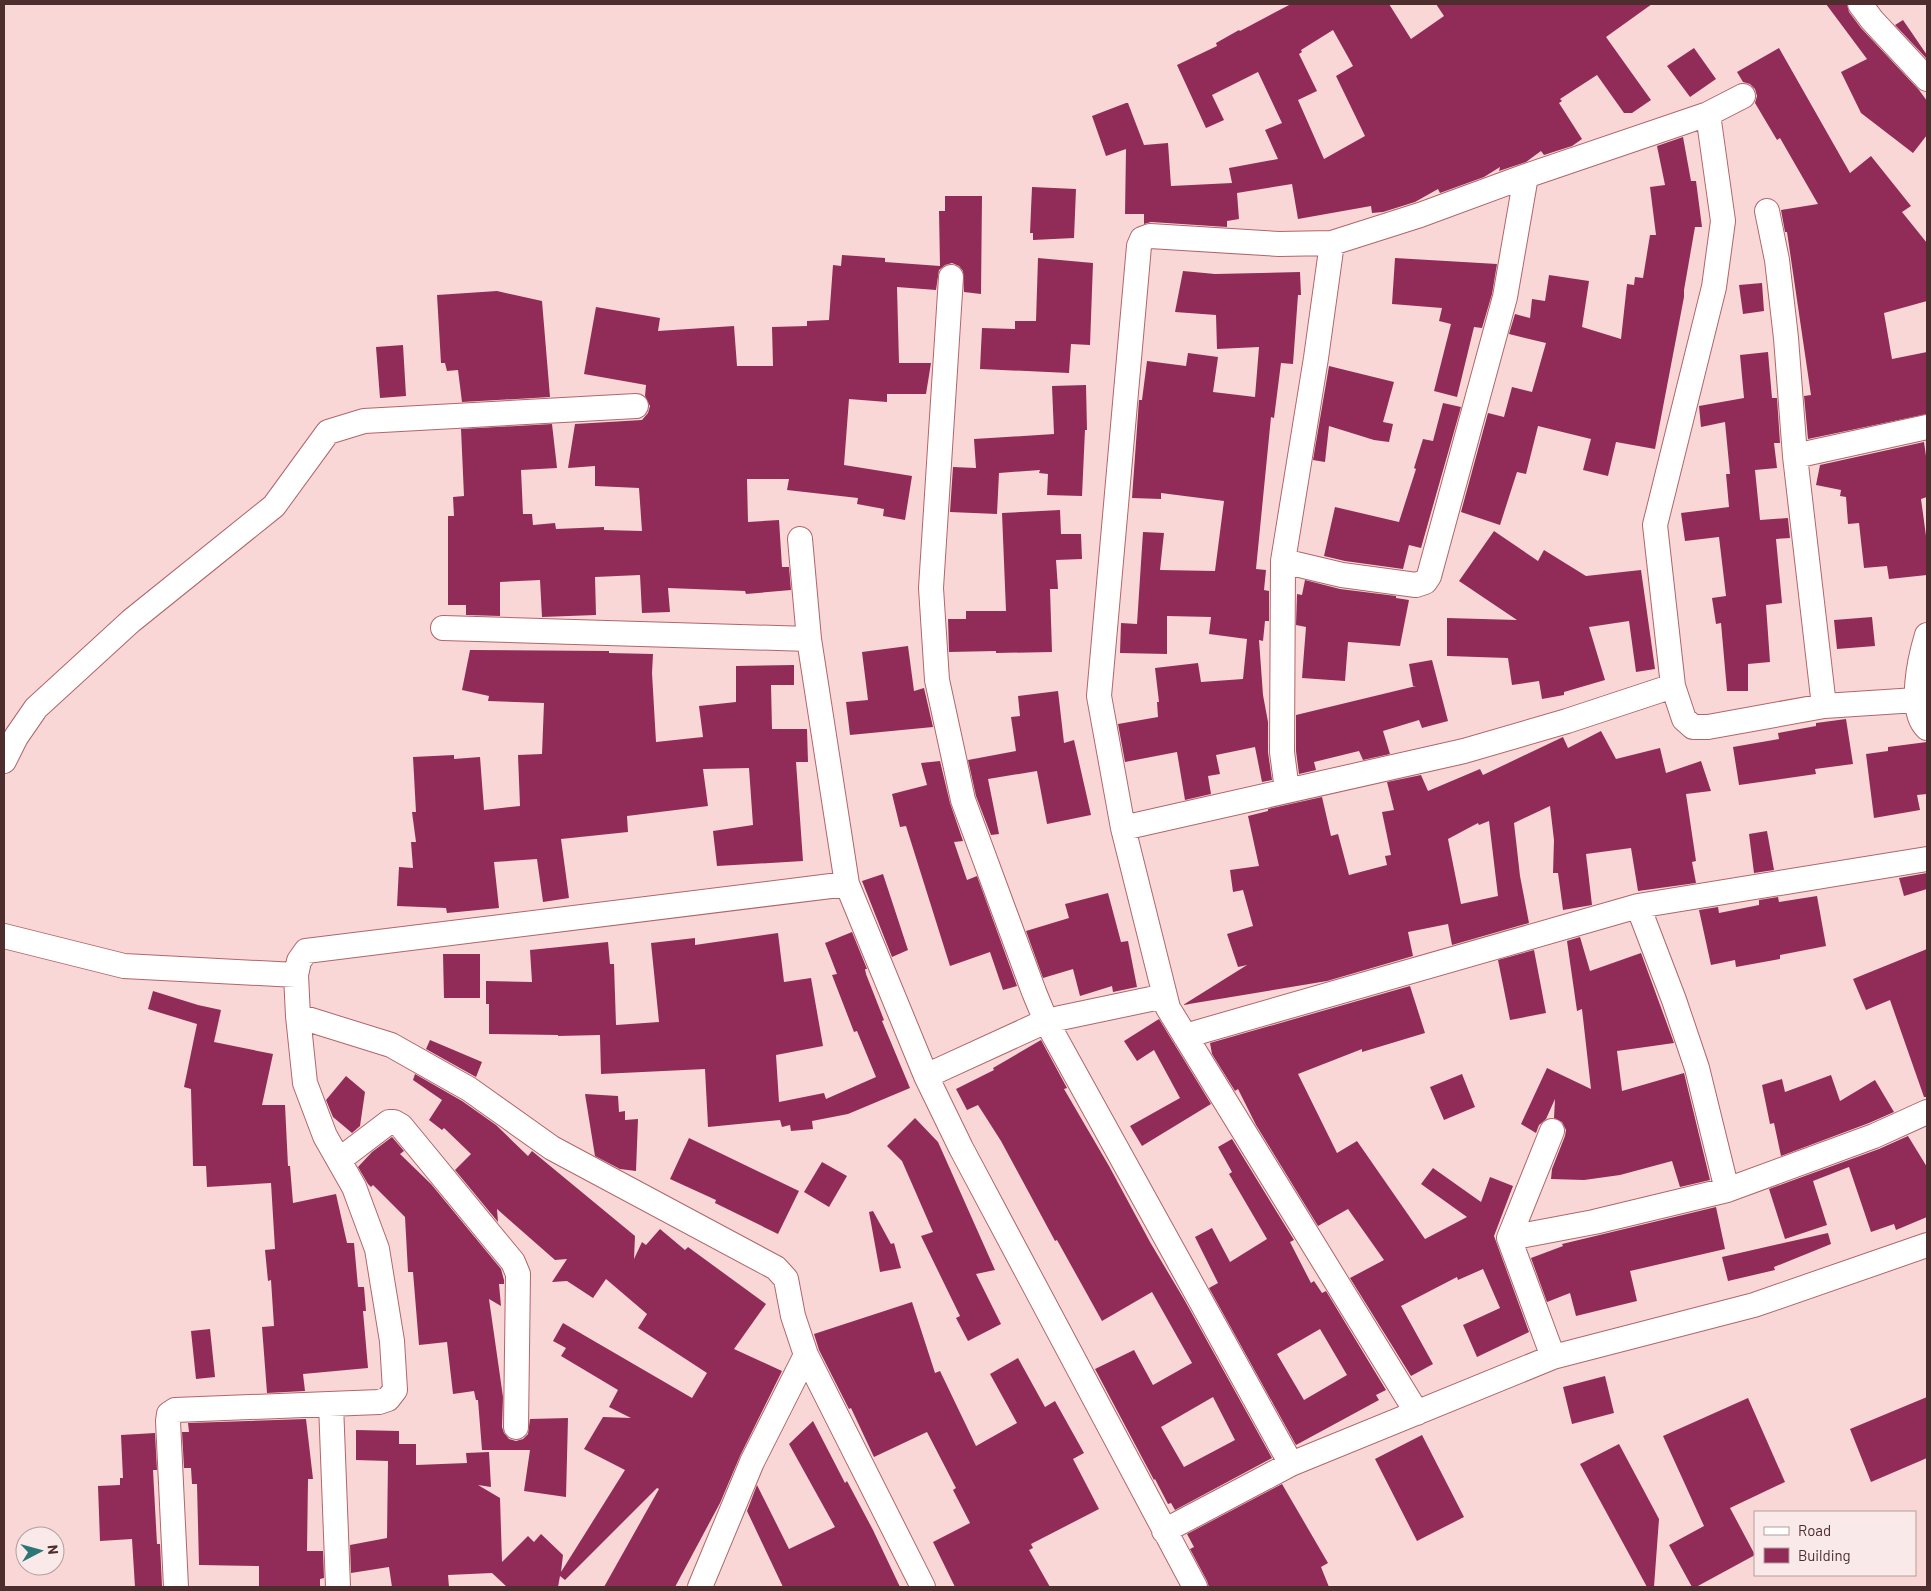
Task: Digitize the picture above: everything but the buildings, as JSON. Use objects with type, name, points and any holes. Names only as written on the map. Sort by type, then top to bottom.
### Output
[{"type":"street","points":[[1860,4],[1872,20],[1927,78]]},
{"type":"street","points":[[1417,1413],[1168,1008],[1123,828],[1099,696],[1139,246],[1142,239],[1150,236],[1279,244],[1332,243],[1420,215],[1526,176],[1708,114],[1743,96]]},
{"type":"street","points":[[1708,114],[1723,221],[1714,287],[1655,526],[1673,686],[1684,719],[1693,727],[1708,727],[1824,706],[1916,700]]},
{"type":"street","points":[[1283,561],[1342,575],[1416,585],[1425,582],[1429,576],[1505,297],[1526,176]]},
{"type":"street","points":[[1767,211],[1777,260],[1785,328],[1795,456],[1824,706]]},
{"type":"street","points":[[1287,790],[1282,752],[1283,561],[1316,358],[1332,243]]},
{"type":"street","points":[[951,277],[931,588],[937,680],[963,800],[1046,1021],[1290,1464]]},
{"type":"street","points":[[4,761],[16,737],[36,708],[131,621],[274,506],[328,432],[364,421],[636,406]]},
{"type":"street","points":[[1795,456],[1927,427]]},
{"type":"street","points":[[800,539],[808,639],[847,884],[926,1076],[961,1148],[1195,1587]]},
{"type":"street","points":[[443,628],[808,639]]},
{"type":"street","points":[[1927,635],[1916,700],[1923,724],[1927,728]]},
{"type":"street","points":[[1123,828],[1464,751],[1567,721],[1673,686]]},
{"type":"street","points":[[1185,1036],[1638,906],[1927,859]]},
{"type":"street","points":[[176,1587],[169,1414],[175,1410],[379,1402],[388,1399],[395,1390],[392,1341],[377,1249],[354,1187],[325,1136],[305,1083],[296,976],[299,961],[306,951],[847,884]]},
{"type":"street","points":[[1638,906],[1674,1000],[1697,1068],[1727,1190]]},
{"type":"street","points":[[4,936],[124,966],[296,976]]},
{"type":"street","points":[[926,1076],[1046,1021],[1165,996]]},
{"type":"street","points":[[298,1016],[391,1045],[469,1089],[552,1148],[776,1268],[786,1279],[793,1316],[806,1355],[924,1587]]},
{"type":"street","points":[[1509,1238],[1594,1222],[1727,1190],[1874,1136],[1927,1112]]},
{"type":"street","points":[[339,1160],[389,1122],[394,1122],[401,1126],[513,1262],[518,1274],[516,1427]]},
{"type":"street","points":[[1552,1131],[1509,1238],[1553,1357]]},
{"type":"street","points":[[1164,1531],[1290,1464],[1553,1357],[1754,1305],[1927,1245]]},
{"type":"street","points":[[700,1587],[752,1462],[806,1355]]},
{"type":"street","points":[[331,1404],[338,1587]]}]
